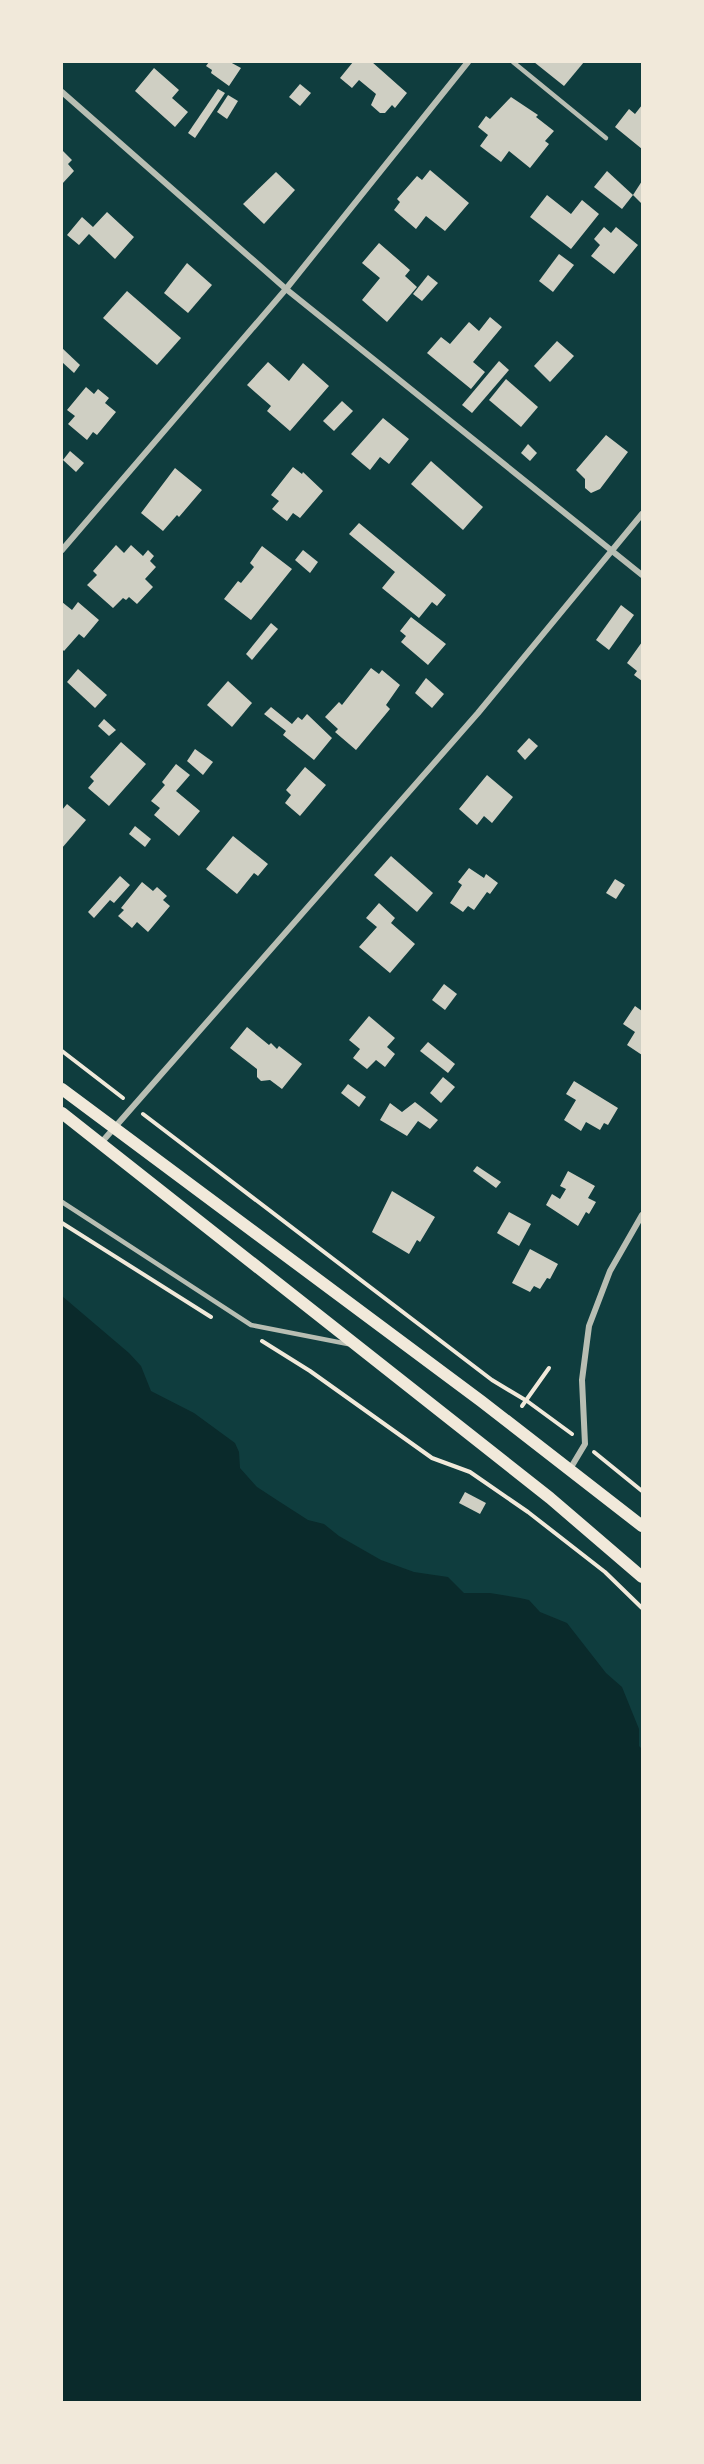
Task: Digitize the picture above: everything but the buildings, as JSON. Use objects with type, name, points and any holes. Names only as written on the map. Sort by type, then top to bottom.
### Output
[{"type":"main road","points":[[62,1089],[570,1468],[642,1526]]},
{"type":"main road","points":[[62,1113],[550,1498],[641,1577]]},
{"type":"street","points":[[62,550],[286,289],[468,62]]},
{"type":"street","points":[[62,92],[286,289],[642,575]]},
{"type":"street","points":[[101,1143],[478,713],[642,514]]},
{"type":"street","points":[[570,1468],[585,1444],[582,1380],[589,1326],[610,1271],[642,1215]]},
{"type":"lane","points":[[513,62],[606,138]]},
{"type":"lane","points":[[62,1202],[251,1324],[356,1346]]},
{"type":"path","points":[[62,1051],[492,1380],[527,1401]]},
{"type":"path","points":[[62,1223],[217,1321]]},
{"type":"path","points":[[254,1338],[310,1371],[432,1458],[471,1470],[605,1572],[642,1608]]},
{"type":"path","points":[[522,1406],[549,1368]]},
{"type":"water","points":[[62,1296],[129,1353],[141,1366],[151,1391],[194,1413],[235,1443],[239,1452],[240,1468],[257,1487],[308,1520],[324,1524],[339,1536],[381,1560],[414,1572],[448,1577],[464,1593],[490,1593],[529,1600],[540,1612],[567,1623],[606,1673],[622,1687],[639,1729],[639,1746],[642,1749],[642,2402],[62,2402]]}]
